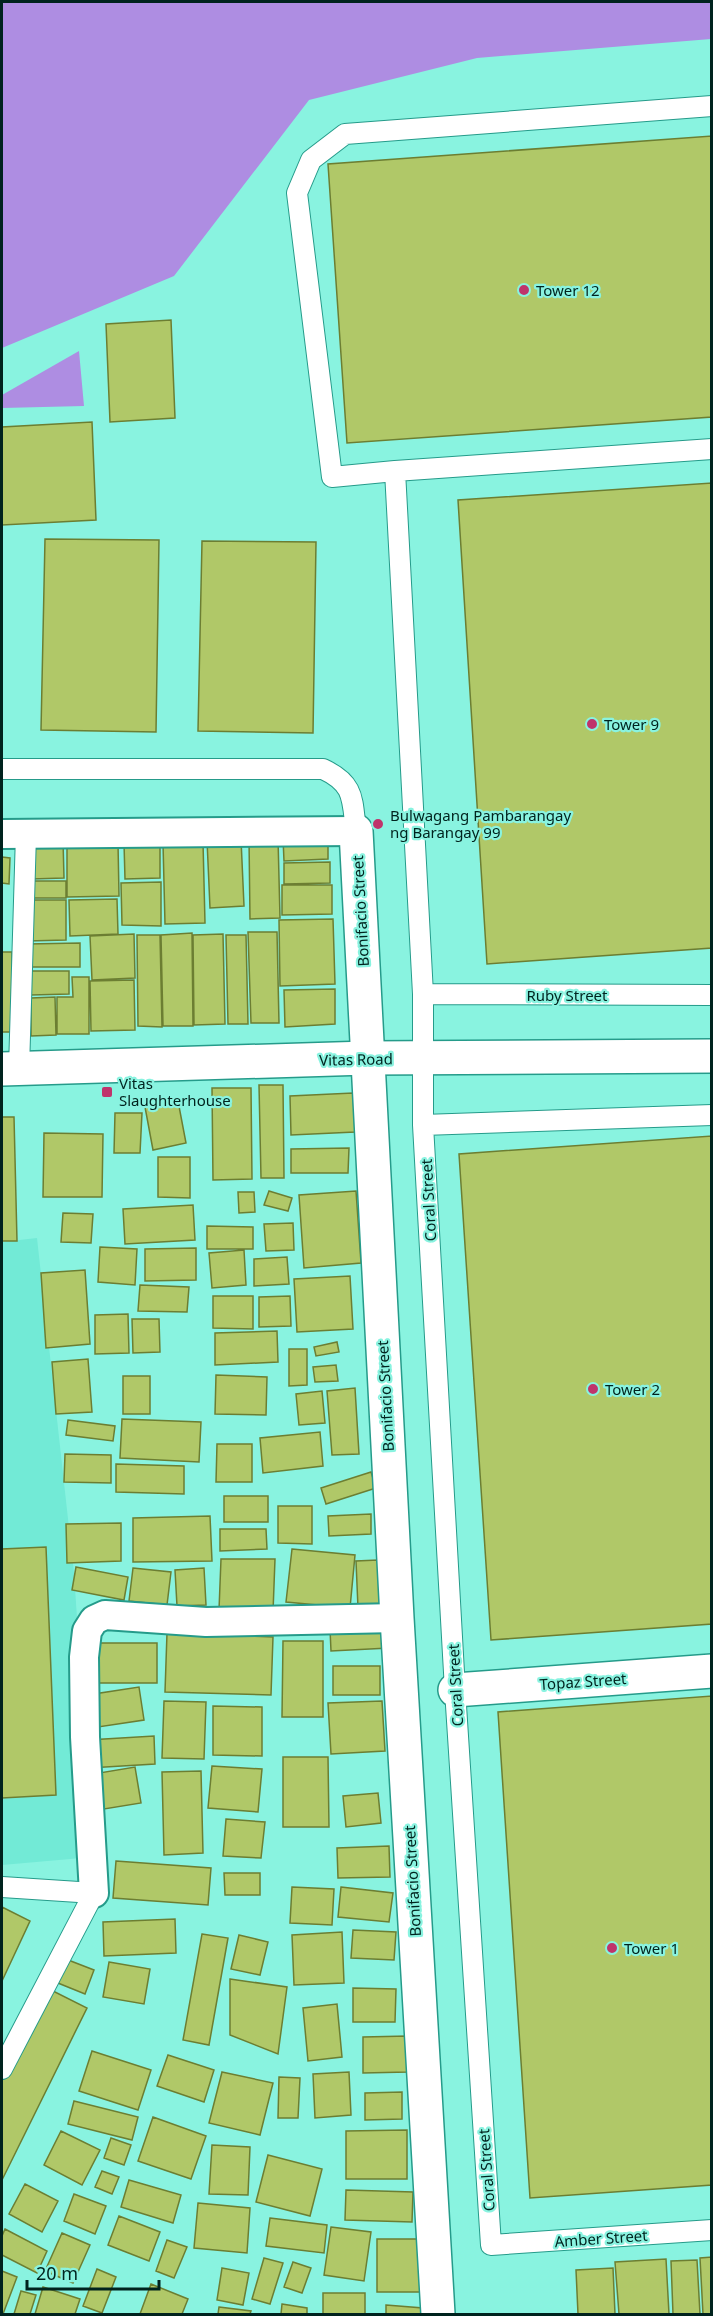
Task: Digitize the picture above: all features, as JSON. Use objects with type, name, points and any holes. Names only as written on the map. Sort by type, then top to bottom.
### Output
[{"type":"street","points":[[14,834],[356,831]]},
{"type":"street","name":"Bonifacio Street","points":[[356,831],[397,1618],[438,2314]]},
{"type":"street","name":"Vitas Road","points":[[10,1069],[367,1058],[711,1056]]},
{"type":"street","points":[[94,1893],[85,1737],[84,1657],[87,1631],[94,1620],[105,1615],[206,1622],[397,1618]]},
{"type":"street","name":"Topaz Street","points":[[456,1690],[711,1671]]},
{"type":"lane","points":[[711,106],[345,134],[311,160],[297,193],[332,477],[711,449]]},
{"type":"lane","name":"Coral Street","points":[[395,471],[423,994],[423,1125],[491,2246]]},
{"type":"lane","points":[[2,769],[323,769],[340,777],[351,794],[356,831]]},
{"type":"lane","points":[[10,1069],[14,834]]},
{"type":"lane","name":"Ruby Street","points":[[423,994],[711,995]]},
{"type":"lane","points":[[423,1125],[711,1115]]},
{"type":"lane","points":[[2,1887],[94,1893],[2,2069]]},
{"type":"lane","name":"Amber Street","points":[[491,2246],[711,2230]]},
{"type":"shaded area","points":[[2,2],[711,2],[711,39],[477,58],[309,100],[174,276],[2,348]]},
{"type":"shaded area","points":[[79,351],[84,406],[2,408],[2,395]]},
{"type":"shaded area","points":[[37,1238],[74,1573],[93,1857],[2,1865],[2,1242]]},
{"type":"building","name":"Tower 12","points":[[712,136],[712,417],[347,443],[328,164]]},
{"type":"building","points":[[171,320],[175,418],[110,422],[106,324]]},
{"type":"building","points":[[92,422],[96,520],[2,525],[2,427]]},
{"type":"building","name":"Tower 9","points":[[712,483],[712,948],[487,964],[458,500]]},
{"type":"building","points":[[45,539],[159,540],[156,732],[41,730]]},
{"type":"building","points":[[202,541],[316,542],[313,733],[198,731]]},
{"type":"building","points":[[328,836],[328,859],[284,861],[283,838]]},
{"type":"building","points":[[249,838],[278,838],[280,918],[250,919]]},
{"type":"building","points":[[241,839],[244,906],[210,908],[207,840]]},
{"type":"building","points":[[31,840],[63,840],[64,878],[31,879]]},
{"type":"building","points":[[160,842],[160,878],[125,879],[124,843]]},
{"type":"building","points":[[203,842],[205,923],[165,924],[163,843]]},
{"type":"building","points":[[118,843],[119,896],[67,897],[67,844]]},
{"type":"building","points":[[2,857],[10,858],[9,884],[2,883]]},
{"type":"building","points":[[330,862],[330,883],[284,884],[284,863]]},
{"type":"building","points":[[28,881],[66,881],[66,898],[29,898]]},
{"type":"building","points":[[161,882],[161,926],[122,925],[121,883]]},
{"type":"building","points":[[282,885],[332,885],[332,914],[282,915]]},
{"type":"building","points":[[117,899],[118,934],[70,936],[69,900]]},
{"type":"building","points":[[27,900],[66,900],[66,940],[27,941]]},
{"type":"building","points":[[333,919],[335,984],[280,986],[279,920]]},
{"type":"building","points":[[248,932],[277,932],[279,1023],[251,1023]]},
{"type":"building","points":[[192,933],[193,1026],[163,1026],[161,935]]},
{"type":"building","points":[[134,934],[135,978],[92,980],[90,936]]},
{"type":"building","points":[[223,934],[225,1024],[194,1025],[193,935]]},
{"type":"building","points":[[137,935],[160,935],[162,1027],[138,1026]]},
{"type":"building","points":[[226,935],[246,935],[248,1024],[228,1024]]},
{"type":"building","points":[[80,943],[80,967],[28,967],[27,944]]},
{"type":"building","points":[[2,952],[12,952],[13,1032],[2,1032]]},
{"type":"building","points":[[31,971],[69,971],[69,994],[31,995]]},
{"type":"building","points":[[72,977],[89,977],[89,1034],[57,1034],[57,997],[73,997]]},
{"type":"building","points":[[134,980],[135,1030],[91,1031],[90,981]]},
{"type":"building","points":[[335,989],[335,1024],[285,1027],[284,990]]},
{"type":"building","points":[[55,997],[56,1035],[31,1036],[31,998]]},
{"type":"building","points":[[259,1085],[283,1085],[284,1178],[261,1178]]},
{"type":"building","points":[[212,1088],[251,1088],[252,1179],[213,1180]]},
{"type":"building","points":[[353,1093],[355,1132],[291,1135],[290,1096]]},
{"type":"building","points":[[178,1101],[186,1143],[153,1150],[145,1107]]},
{"type":"building","points":[[115,1113],[142,1113],[140,1153],[114,1153]]},
{"type":"building","points":[[2,1117],[14,1117],[17,1241],[2,1241]]},
{"type":"building","points":[[44,1133],[103,1134],[102,1197],[43,1197]]},
{"type":"building","name":"Tower 2","points":[[712,1136],[712,1624],[491,1640],[459,1154]]},
{"type":"building","points":[[349,1148],[348,1173],[291,1173],[291,1149]]},
{"type":"building","points":[[158,1157],[190,1157],[190,1198],[158,1197]]},
{"type":"building","points":[[269,1191],[292,1198],[288,1211],[264,1205]]},
{"type":"building","points":[[356,1191],[361,1263],[304,1268],[299,1195]]},
{"type":"building","points":[[238,1192],[254,1192],[255,1212],[239,1213]]},
{"type":"building","points":[[193,1205],[195,1240],[125,1244],[123,1209]]},
{"type":"building","points":[[63,1213],[93,1214],[91,1243],[61,1242]]},
{"type":"building","points":[[293,1223],[294,1250],[266,1251],[264,1224]]},
{"type":"building","points":[[207,1226],[253,1227],[253,1249],[207,1249]]},
{"type":"building","points":[[100,1247],[137,1249],[135,1285],[98,1282]]},
{"type":"building","points":[[196,1248],[196,1280],[145,1281],[145,1249]]},
{"type":"building","points":[[244,1250],[246,1285],[212,1288],[209,1253]]},
{"type":"building","points":[[287,1257],[289,1284],[254,1286],[254,1259]]},
{"type":"building","points":[[85,1270],[90,1344],[46,1348],[41,1273]]},
{"type":"building","points":[[350,1276],[353,1329],[297,1332],[294,1279]]},
{"type":"building","points":[[140,1285],[189,1287],[187,1312],[138,1311]]},
{"type":"building","points":[[213,1296],[253,1296],[253,1329],[213,1328]]},
{"type":"building","points":[[290,1296],[291,1326],[259,1327],[259,1297]]},
{"type":"building","points":[[128,1314],[129,1353],[95,1354],[95,1315]]},
{"type":"building","points":[[132,1319],[159,1319],[160,1352],[133,1353]]},
{"type":"building","points":[[277,1331],[278,1362],[215,1365],[215,1333]]},
{"type":"building","points":[[337,1342],[339,1352],[316,1356],[314,1347]]},
{"type":"building","points":[[289,1349],[307,1349],[307,1385],[289,1386]]},
{"type":"building","points":[[88,1359],[92,1412],[56,1414],[52,1362]]},
{"type":"building","points":[[336,1365],[338,1381],[315,1382],[313,1367]]},
{"type":"building","points":[[216,1375],[267,1377],[266,1415],[215,1414]]},
{"type":"building","points":[[123,1376],[150,1376],[150,1414],[123,1414]]},
{"type":"building","points":[[355,1388],[359,1454],[332,1455],[327,1391]]},
{"type":"building","points":[[322,1391],[325,1423],[299,1425],[296,1394]]},
{"type":"building","points":[[122,1419],[201,1422],[199,1462],[120,1458]]},
{"type":"building","points":[[68,1420],[115,1426],[113,1441],[66,1435]]},
{"type":"building","points":[[320,1432],[323,1466],[263,1473],[260,1438]]},
{"type":"building","points":[[217,1444],[252,1444],[252,1482],[216,1482]]},
{"type":"building","points":[[65,1454],[111,1455],[111,1483],[64,1482]]},
{"type":"building","points":[[116,1464],[184,1466],[184,1494],[116,1492]]},
{"type":"building","points":[[371,1472],[376,1488],[326,1504],[321,1488]]},
{"type":"building","points":[[224,1496],[268,1496],[268,1522],[224,1522]]},
{"type":"building","points":[[278,1506],[312,1506],[312,1544],[278,1543]]},
{"type":"building","points":[[371,1514],[371,1534],[329,1536],[328,1516]]},
{"type":"building","points":[[210,1516],[212,1561],[133,1562],[133,1518]]},
{"type":"building","points":[[121,1523],[121,1561],[67,1563],[66,1524]]},
{"type":"building","points":[[220,1529],[266,1529],[267,1549],[220,1551]]},
{"type":"building","points":[[46,1547],[56,1795],[2,1798],[2,1549]]},
{"type":"building","points":[[292,1549],[355,1555],[350,1608],[286,1602]]},
{"type":"building","points":[[221,1559],[275,1559],[273,1612],[219,1610]]},
{"type":"building","points":[[378,1560],[381,1607],[358,1608],[356,1561]]},
{"type":"building","points":[[76,1567],[128,1577],[124,1600],[72,1590]]},
{"type":"building","points":[[133,1568],[171,1572],[167,1605],[129,1601]]},
{"type":"building","points":[[204,1568],[206,1605],[177,1606],[175,1570]]},
{"type":"building","points":[[388,1627],[389,1648],[331,1651],[330,1629]]},
{"type":"building","points":[[167,1633],[273,1637],[271,1695],[165,1692]]},
{"type":"building","points":[[283,1641],[323,1641],[323,1717],[282,1717]]},
{"type":"building","points":[[98,1643],[157,1643],[157,1683],[98,1683]]},
{"type":"building","points":[[333,1666],[380,1666],[380,1695],[333,1695]]},
{"type":"building","points":[[139,1687],[144,1720],[98,1727],[94,1694]]},
{"type":"building","name":"Tower 1","points":[[712,1696],[712,2185],[530,2198],[498,1712]]},
{"type":"building","points":[[164,1701],[206,1702],[204,1759],[162,1758]]},
{"type":"building","points":[[382,1701],[385,1751],[331,1754],[328,1703]]},
{"type":"building","points":[[213,1706],[262,1707],[262,1756],[213,1755]]},
{"type":"building","points":[[154,1736],[155,1764],[89,1768],[88,1740]]},
{"type":"building","points":[[283,1757],[328,1757],[329,1827],[283,1827]]},
{"type":"building","points":[[212,1766],[262,1769],[258,1812],[208,1808]]},
{"type":"building","points":[[135,1767],[141,1803],[98,1810],[93,1774]]},
{"type":"building","points":[[201,1771],[203,1853],[164,1855],[162,1772]]},
{"type":"building","points":[[378,1793],[381,1823],[346,1827],[343,1796]]},
{"type":"building","points":[[226,1819],[265,1822],[261,1858],[223,1856]]},
{"type":"building","points":[[389,1846],[390,1877],[338,1878],[337,1848]]},
{"type":"building","points":[[116,1861],[211,1868],[208,1905],[113,1898]]},
{"type":"building","points":[[224,1873],[260,1873],[260,1895],[225,1895]]},
{"type":"building","points":[[292,1887],[334,1889],[332,1925],[290,1923]]},
{"type":"building","points":[[341,1887],[393,1893],[389,1922],[338,1917]]},
{"type":"building","points":[[2,1907],[30,1921],[2,1981]]},
{"type":"building","points":[[175,1919],[176,1953],[104,1956],[103,1922]]},
{"type":"building","points":[[353,1930],[396,1932],[394,1960],[351,1958]]},
{"type":"building","points":[[342,1932],[344,1983],[294,1985],[292,1935]]},
{"type":"building","points":[[202,1934],[228,1938],[209,2045],[183,2040]]},
{"type":"building","points":[[239,1935],[268,1942],[260,1975],[231,1969]]},
{"type":"building","points":[[63,1958],[94,1970],[85,1994],[53,1981]]},
{"type":"building","points":[[109,1962],[150,1969],[144,2004],[103,1997]]},
{"type":"building","points":[[230,1979],[287,1987],[278,2054],[230,2035]]},
{"type":"building","points":[[47,1988],[87,2008],[2,2180],[2,2080]]},
{"type":"building","points":[[353,1988],[396,1989],[395,2022],[353,2022]]},
{"type":"building","points":[[337,2004],[342,2057],[308,2061],[303,2008]]},
{"type":"building","points":[[408,2036],[408,2072],[363,2073],[363,2037]]},
{"type":"building","points":[[92,2051],[151,2070],[138,2110],[79,2091]]},
{"type":"building","points":[[168,2055],[214,2070],[204,2102],[157,2086]]},
{"type":"building","points":[[222,2072],[273,2083],[260,2135],[209,2123]]},
{"type":"building","points":[[349,2072],[351,2115],[315,2118],[313,2074]]},
{"type":"building","points":[[279,2077],[300,2078],[298,2118],[278,2118]]},
{"type":"building","points":[[402,2092],[402,2119],[365,2120],[365,2093]]},
{"type":"building","points":[[74,2101],[138,2117],[132,2140],[68,2124]]},
{"type":"building","points":[[153,2117],[206,2136],[191,2179],[138,2161]]},
{"type":"building","points":[[407,2130],[407,2179],[346,2179],[346,2131]]},
{"type":"building","points":[[61,2131],[100,2150],[82,2185],[44,2165]]},
{"type":"building","points":[[111,2138],[131,2145],[124,2165],[104,2158]]},
{"type":"building","points":[[212,2145],[250,2147],[248,2195],[209,2194]]},
{"type":"building","points":[[268,2155],[322,2169],[310,2216],[256,2202]]},
{"type":"building","points":[[102,2171],[119,2177],[112,2194],[95,2187]]},
{"type":"building","points":[[129,2180],[181,2195],[173,2223],[121,2207]]},
{"type":"building","points":[[25,2184],[58,2201],[42,2232],[9,2214]]},
{"type":"building","points":[[346,2190],[413,2192],[412,2222],[345,2220]]},
{"type":"building","points":[[74,2194],[106,2206],[95,2234],[64,2221]]},
{"type":"building","points":[[198,2203],[250,2208],[247,2253],[194,2248]]},
{"type":"building","points":[[119,2216],[160,2232],[149,2261],[108,2245]]},
{"type":"building","points":[[270,2218],[327,2225],[324,2253],[266,2246]]},
{"type":"building","points":[[331,2227],[371,2232],[364,2281],[324,2275]]},
{"type":"building","points":[[5,2229],[47,2251],[37,2273],[2,2255],[2,2236]]},
{"type":"building","points":[[62,2233],[90,2245],[73,2283],[45,2271]]},
{"type":"building","points":[[377,2239],[422,2239],[421,2292],[377,2292]]},
{"type":"building","points":[[167,2240],[187,2247],[174,2278],[156,2271]]},
{"type":"building","points":[[712,2257],[712,2314],[703,2314],[700,2258]]},
{"type":"building","points":[[264,2258],[283,2263],[270,2304],[252,2299]]},
{"type":"building","points":[[666,2259],[669,2314],[619,2314],[615,2262]]},
{"type":"building","points":[[697,2260],[700,2314],[673,2314],[671,2261]]},
{"type":"building","points":[[293,2262],[311,2268],[302,2293],[284,2287]]},
{"type":"building","points":[[222,2268],[249,2273],[243,2305],[217,2300]]},
{"type":"building","points":[[613,2268],[615,2314],[578,2314],[576,2270]]},
{"type":"building","points":[[97,2269],[116,2277],[102,2313],[83,2306]]},
{"type":"building","points":[[2,2271],[17,2277],[3,2314],[2,2314]]},
{"type":"building","points":[[151,2284],[188,2299],[182,2314],[140,2314]]},
{"type":"building","points":[[43,2287],[80,2299],[75,2314],[35,2314]]},
{"type":"building","points":[[21,2291],[36,2295],[30,2314],[14,2314]]},
{"type":"building","points":[[323,2293],[365,2293],[365,2314],[323,2314]]},
{"type":"building","points":[[282,2304],[307,2308],[307,2314],[281,2314]]},
{"type":"building","points":[[386,2305],[423,2308],[422,2314],[386,2314]]},
{"type":"building","points":[[219,2307],[251,2311],[250,2314],[218,2314]]},
{"type":"place","name":"Tower 12","points":[[524,290]]},
{"type":"place","name":"Tower 9","points":[[592,724]]},
{"type":"place","name":"Bulwagang Pambarangay ng Barangay 99","points":[[378,824]]},
{"type":"place","name":"Vitas Slaughterhouse","points":[[107,1092]]},
{"type":"place","name":"Tower 2","points":[[593,1389]]},
{"type":"place","name":"Tower 1","points":[[612,1948]]}]
